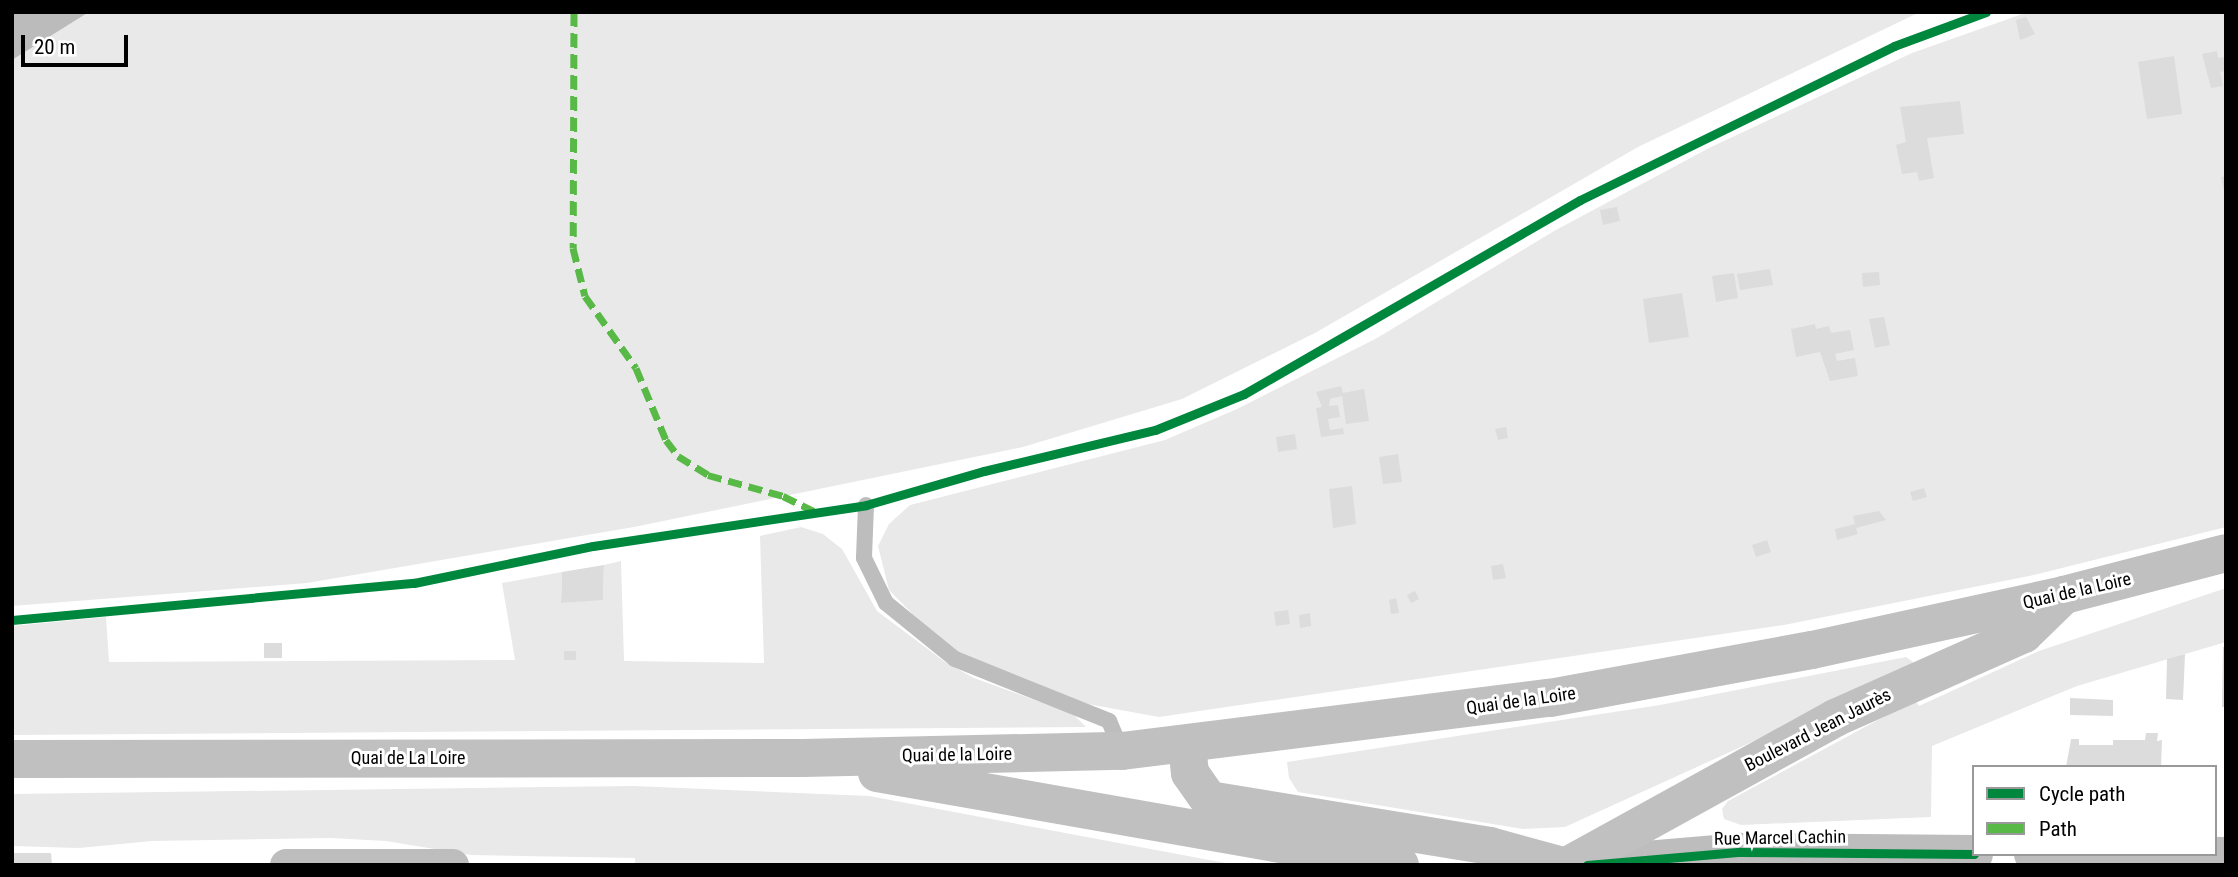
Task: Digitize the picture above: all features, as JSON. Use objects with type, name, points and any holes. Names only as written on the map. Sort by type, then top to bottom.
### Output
[{"type":"main road","name":"Quai de la Loire","points":[[803,758],[1122,751],[1550,698],[1812,650],[2064,595],[2226,553]]},
{"type":"main road","name":"Boulevard Jean Jaurès","points":[[1569,865],[1835,718],[2024,634],[2064,595]]},
{"type":"main road","points":[[1187,745],[1190,774],[1209,800],[1490,846],[1559,865]]},
{"type":"main road","name":"Quai de La Loire","points":[[12,758],[803,758]]},
{"type":"main road","points":[[803,758],[1390,864]]},
{"type":"street","name":"Rue Marcel Cachin","points":[[1587,865],[1740,852],[1859,859],[1972,853]]},
{"type":"street","points":[[286,865],[453,864]]},
{"type":"lane","points":[[866,505],[864,558],[886,603],[955,659],[1108,721],[1122,751]]},
{"type":"shaded area","points":[[12,12],[89,12],[12,60]]},
{"type":"shaded area","points":[[89,12],[1920,12],[1638,147],[1315,333],[1182,399],[1023,447],[634,527],[307,583],[12,606],[12,60]]},
{"type":"shaded area","points":[[2028,12],[2226,12],[2226,527],[2034,575],[1784,625],[1159,717],[1082,703],[975,664],[933,635],[889,590],[878,546],[889,524],[910,505],[1165,440],[1237,409],[1377,338],[1554,231],[1711,147],[1912,53]]},
{"type":"shaded area","points":[[801,527],[823,534],[842,549],[877,611],[945,662],[974,678],[1073,714],[1086,727],[12,735],[12,626],[106,617],[109,662],[515,660],[502,583],[562,572],[561,603],[603,599],[604,565],[621,561],[624,661],[764,663],[760,536]]},
{"type":"shaded area","points":[[2226,588],[2226,642],[2077,686],[1932,746],[1931,817],[1741,825],[1724,819],[1722,809],[1728,801],[1915,700],[1919,706],[2039,651]]},
{"type":"shaded area","points":[[1906,657],[1913,662],[1910,670],[1565,827],[1523,829],[1298,792],[1289,778],[1287,762],[1660,705]]},
{"type":"shaded area","points":[[634,786],[869,796],[1236,865],[635,865],[635,858],[471,855],[386,841],[331,838],[152,841],[79,848],[12,846],[12,794]]},
{"type":"building","points":[[2026,17],[2035,34],[2020,40],[2016,20]]},
{"type":"building","points":[[2217,51],[2218,58],[2226,57],[2226,71],[2220,72],[2223,86],[2211,88],[2202,54]]},
{"type":"building","points":[[2174,56],[2182,114],[2147,119],[2138,62]]},
{"type":"building","points":[[1960,101],[1964,134],[1927,138],[1934,178],[1919,181],[1917,172],[1902,174],[1896,145],[1906,142],[1900,107]]},
{"type":"building","points":[[2226,176],[2226,195],[2225,195],[2221,177]]},
{"type":"building","points":[[1617,207],[1620,221],[1603,225],[1600,210]]},
{"type":"building","points":[[1770,269],[1773,285],[1740,290],[1737,274]]},
{"type":"building","points":[[1879,272],[1880,285],[1863,287],[1862,273]]},
{"type":"building","points":[[1734,273],[1738,298],[1716,302],[1712,276]]},
{"type":"building","points":[[1682,293],[1689,337],[1649,343],[1643,299]]},
{"type":"building","points":[[1884,317],[1890,345],[1875,348],[1869,319]]},
{"type":"building","points":[[1815,324],[1816,329],[1829,326],[1831,333],[1850,330],[1854,350],[1835,354],[1837,361],[1855,358],[1858,376],[1830,381],[1820,352],[1796,357],[1791,329]]},
{"type":"building","points":[[1341,386],[1343,393],[1364,389],[1369,421],[1346,424],[1342,396],[1330,399],[1329,406],[1338,405],[1340,417],[1328,419],[1330,430],[1343,428],[1344,434],[1321,437],[1316,408],[1322,407],[1316,392]]},
{"type":"building","points":[[1506,427],[1508,438],[1498,440],[1495,429]]},
{"type":"building","points":[[1295,434],[1297,449],[1278,452],[1276,437]]},
{"type":"building","points":[[1398,454],[1402,482],[1383,484],[1379,457]]},
{"type":"building","points":[[1352,486],[1356,524],[1333,528],[1329,489]]},
{"type":"building","points":[[1924,488],[1927,497],[1913,501],[1910,492]]},
{"type":"building","points":[[1879,511],[1886,520],[1856,528],[1858,534],[1837,540],[1835,529],[1855,524],[1853,516]]},
{"type":"building","points":[[1767,540],[1771,552],[1756,557],[1752,545]]},
{"type":"building","points":[[1503,564],[1506,578],[1493,580],[1491,566]]},
{"type":"building","points":[[604,565],[603,600],[561,603],[562,572]]},
{"type":"building","points":[[1415,591],[1419,599],[1411,603],[1407,595]]},
{"type":"building","points":[[1396,598],[1399,613],[1391,614],[1389,600]]},
{"type":"building","points":[[1288,610],[1290,624],[1276,626],[1274,612]]},
{"type":"building","points":[[1310,613],[1311,626],[1300,628],[1299,615]]},
{"type":"building","points":[[264,643],[282,643],[282,658],[264,658]]},
{"type":"building","points":[[2223,647],[2226,647],[2226,707],[2222,707]]},
{"type":"building","points":[[564,651],[576,651],[576,660],[564,660]]},
{"type":"building","points":[[2185,654],[2183,700],[2166,699],[2167,659]]},
{"type":"building","points":[[2070,698],[2113,700],[2113,716],[2070,715]]},
{"type":"building","points":[[2146,733],[2158,733],[2157,741],[2162,740],[2161,765],[2066,765],[2071,739],[2079,739],[2079,745],[2113,745],[2113,740],[2145,740]]},
{"type":"building","points":[[12,853],[51,853],[52,865],[12,865]]},
{"type":"marked path","points":[[574,12],[573,248],[585,296],[636,368],[666,440],[678,456],[708,475],[783,496],[814,511]]},
{"type":"cycle path","points":[[12,620],[414,583],[593,546],[866,505],[984,471],[1155,430],[1244,394],[1580,200],[1894,46],[1986,12]]},
{"type":"cycle path","points":[[1587,865],[1740,852],[1972,854]]}]
